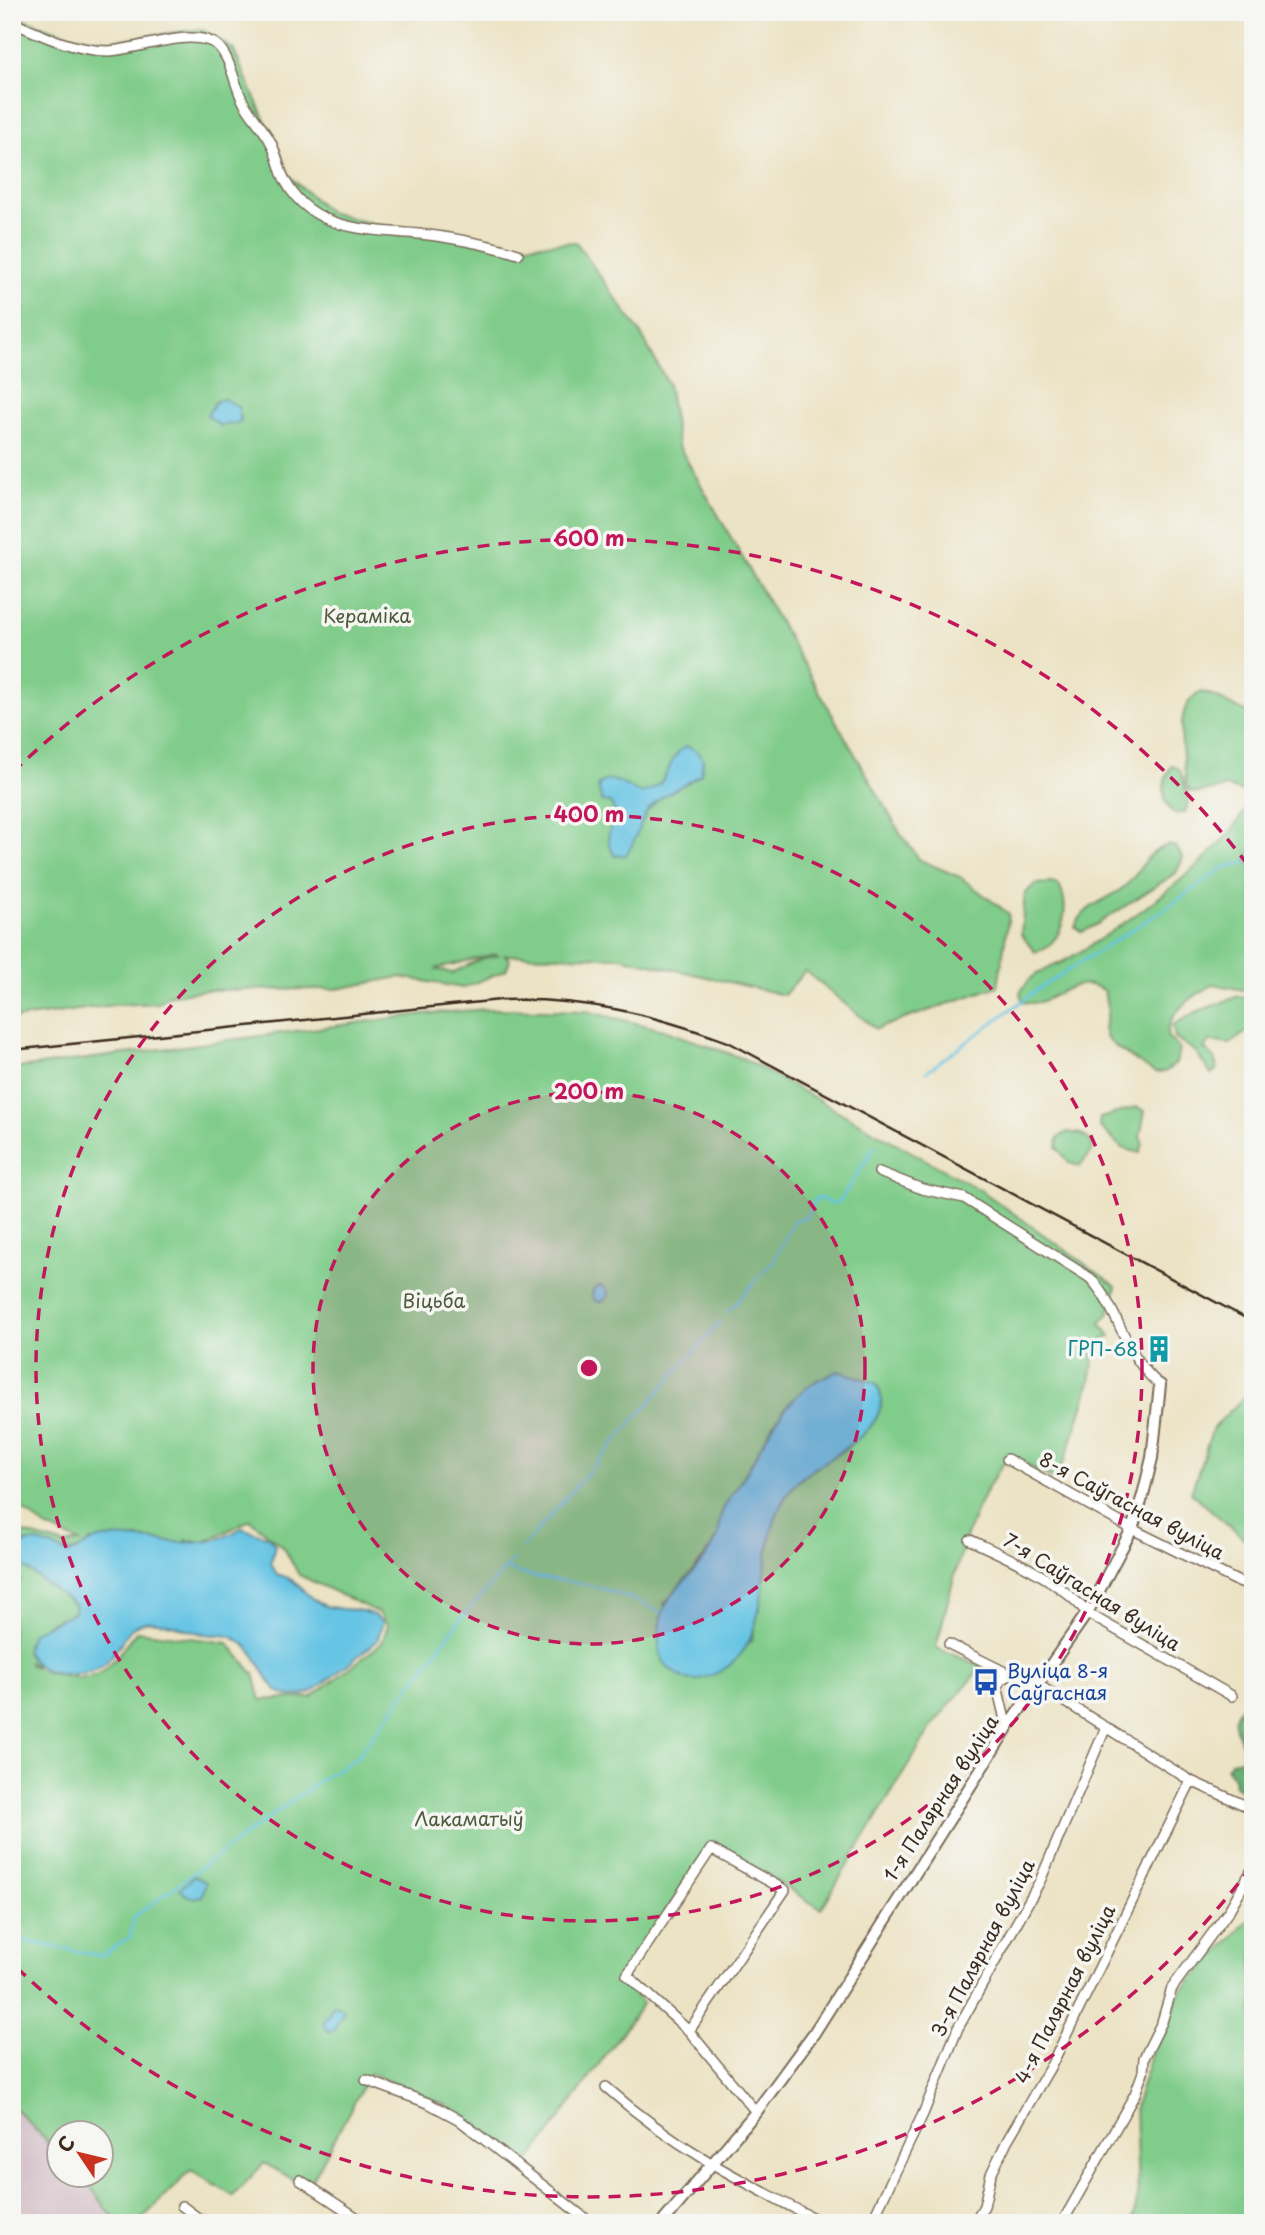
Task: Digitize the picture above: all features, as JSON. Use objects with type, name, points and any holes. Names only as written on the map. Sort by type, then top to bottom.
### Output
[{"type":"street","points":[[12,22],[40,35],[80,47],[109,51],[197,37],[217,46],[227,60],[243,101],[270,141],[292,195],[322,218],[342,226],[406,235],[428,235],[518,254]]},
{"type":"street","name":"1-я Палярная вуліца","points":[[662,2223],[756,2112],[814,2034],[1007,1728],[1087,1613],[1132,1529],[1152,1458],[1160,1385],[1139,1365],[1104,1293],[1090,1278],[964,1198],[922,1189],[879,1172]]},
{"type":"street","name":"8-я Саўгасная вуліца","points":[[1007,1459],[1132,1529],[1241,1583]]},
{"type":"street","name":"7-я Саўгасная вуліца","points":[[970,1540],[1016,1562],[1077,1601],[1087,1613],[1232,1696]]},
{"type":"street","points":[[949,1644],[1011,1675],[1037,1684],[1191,1781],[1253,1809]]},
{"type":"street","points":[[1007,1728],[997,1686],[1002,1679],[1011,1675]]},
{"type":"street","name":"3-я Палярная вуліца","points":[[871,2223],[923,2113],[958,2028],[1040,1881],[1106,1727]]},
{"type":"street","name":"4-я Палярная вуліца","points":[[974,2223],[984,2206],[991,2174],[1007,2141],[1052,2064],[1191,1781]]},
{"type":"street","points":[[688,2031],[785,1890],[711,1849],[627,1975],[688,2031],[756,2112]]},
{"type":"street","points":[[1062,2223],[1135,2094],[1143,2072],[1144,2058],[1162,2022],[1171,1988],[1228,1912],[1253,1868]]},
{"type":"street","points":[[366,2080],[428,2102],[458,2119],[591,2223]]},
{"type":"street","points":[[606,2087],[649,2125],[711,2165],[823,2223]]},
{"type":"street","points":[[300,2180],[365,2223]]},
{"type":"street","points":[[182,2206],[205,2223]]},
{"type":"street","points":[[12,2213],[16,2223]]},
{"type":"shaded area","points":[[12,2105],[46,2140],[46,2190],[93,2190],[117,2223],[22,2223],[12,2201]]},
{"type":"green space","name":"Кераміка","points":[[12,15],[73,36],[111,41],[201,29],[233,49],[290,177],[329,212],[381,226],[506,246],[576,242],[641,334],[668,384],[678,445],[900,833],[920,860],[960,877],[1009,914],[998,986],[876,1029],[805,971],[784,995],[620,957],[505,955],[510,960],[506,970],[463,988],[400,977],[337,989],[205,990],[167,996],[159,1003],[114,1005],[12,1019]],"holes":[[[499,955],[481,959],[452,973],[435,969]]]},
{"type":"green space","points":[[1200,692],[1253,714],[1253,849],[1246,862],[1253,867],[1253,992],[1214,984],[1190,999],[1172,1019],[1167,1036],[1180,1049],[1176,1063],[1165,1072],[1155,1073],[1107,1039],[1104,1028],[1108,1011],[1104,991],[1093,985],[1082,985],[1034,1003],[1023,1002],[1020,993],[1034,976],[1113,931],[1170,889],[1220,843],[1239,820],[1249,800],[1245,792],[1227,787],[1198,793],[1189,791],[1186,782],[1182,720],[1191,699]]},
{"type":"green space","points":[[1172,765],[1180,770],[1189,801],[1185,812],[1174,814],[1164,797],[1164,784]]},
{"type":"green space","points":[[1168,845],[1176,847],[1183,858],[1176,873],[1096,925],[1082,932],[1075,927],[1084,913],[1125,886],[1153,853]]},
{"type":"green space","points":[[1036,884],[1059,885],[1063,894],[1062,924],[1052,942],[1035,952],[1021,934],[1025,893]]},
{"type":"green space","points":[[1239,996],[1253,998],[1253,1032],[1248,1031],[1229,1044],[1210,1041],[1204,1048],[1215,1059],[1217,1070],[1211,1074],[1195,1051],[1175,1038],[1173,1025],[1196,1012]]},
{"type":"green space","points":[[487,1009],[586,1011],[664,1030],[744,1059],[982,1191],[1116,1286],[1109,1313],[1100,1323],[1110,1336],[1092,1346],[1092,1373],[1057,1481],[1010,1456],[983,1498],[963,1547],[936,1648],[982,1666],[932,1726],[821,1909],[718,1844],[706,1851],[622,1981],[643,2003],[525,2167],[448,2106],[370,2073],[308,2188],[264,2163],[233,2196],[191,2170],[138,2223],[117,2223],[93,2190],[116,2190],[116,2120],[46,2120],[46,2140],[12,2105],[12,1589],[22,1580],[12,1586],[12,1526],[16,1531],[65,1545],[80,1542],[47,1528],[12,1502],[12,1069],[424,1014]],"holes":[[[859,1378],[876,1383],[881,1399],[878,1414],[869,1428],[795,1484],[774,1519],[764,1559],[751,1642],[664,1604],[707,1554],[718,1535],[721,1515],[774,1424]],[[250,1520],[284,1548],[299,1575],[379,1613],[388,1625],[382,1643],[312,1697],[261,1700],[254,1674],[228,1643],[137,1631],[109,1665],[93,1676],[64,1676],[30,1665],[29,1662],[37,1667],[25,1651],[49,1623],[74,1612],[75,1605],[17,1557],[18,1548],[24,1542],[67,1551],[83,1548],[91,1541],[136,1538],[193,1544],[185,1540],[204,1542]]]},
{"type":"green space","points":[[1137,1107],[1145,1111],[1140,1153],[1122,1148],[1099,1126],[1100,1118]]},
{"type":"green space","points":[[1067,1132],[1081,1134],[1092,1142],[1091,1153],[1080,1166],[1069,1163],[1057,1147],[1058,1138]]},
{"type":"green space","points":[[1253,1388],[1253,1546],[1191,1493],[1213,1428]]},
{"type":"green space","points":[[1253,1574],[1253,1668],[1246,1632]]},
{"type":"green space","points":[[1249,1700],[1253,1702],[1253,1712],[1249,1716],[1253,1728],[1253,1791],[1244,1792],[1235,1786],[1234,1777],[1226,1768],[1231,1761],[1242,1759],[1241,1743],[1234,1722],[1240,1708]]},
{"type":"green space","points":[[1253,1915],[1253,2223],[1132,2223],[1138,2196],[1135,2107],[1152,2052],[1181,1991]]},
{"type":"water","points":[[12,293],[21,296],[24,307],[19,342],[12,347]]},
{"type":"water","points":[[224,399],[238,407],[241,422],[220,426],[207,415],[216,401]]},
{"type":"water","points":[[686,746],[696,750],[703,760],[701,774],[655,803],[646,814],[626,855],[615,856],[608,838],[614,821],[614,810],[610,803],[602,802],[598,786],[613,780],[641,793],[652,789],[664,778],[674,758]]},
{"type":"water","points":[[597,1286],[603,1286],[608,1294],[606,1300],[597,1302],[592,1297],[592,1291]]},
{"type":"water","points":[[839,1371],[876,1383],[881,1399],[878,1414],[856,1441],[796,1483],[780,1507],[771,1534],[756,1622],[746,1647],[728,1667],[700,1679],[681,1677],[666,1665],[660,1650],[660,1623],[665,1607],[710,1550],[718,1535],[723,1509],[783,1412],[807,1387]]},
{"type":"water","points":[[241,1528],[269,1537],[275,1545],[271,1563],[277,1575],[290,1579],[326,1606],[363,1611],[383,1622],[377,1641],[314,1691],[297,1696],[285,1694],[275,1688],[247,1647],[232,1637],[204,1634],[158,1622],[143,1622],[132,1628],[110,1658],[100,1667],[85,1673],[50,1672],[37,1665],[25,1651],[32,1633],[74,1612],[75,1605],[20,1564],[17,1557],[18,1548],[24,1544],[37,1542],[69,1554],[103,1538],[191,1543],[225,1537]]},
{"type":"water","points":[[194,1876],[206,1882],[202,1896],[190,1897],[180,1889]]},
{"type":"water","points":[[334,2004],[344,2010],[334,2030],[329,2032],[323,2024]]},
{"type":"waterway","points":[[926,1072],[1037,990],[1168,907],[1223,868],[1253,860]]},
{"type":"waterway","points":[[728,1312],[775,1259],[794,1220],[806,1218],[817,1197],[832,1204],[840,1201],[875,1146]]},
{"type":"waterway","points":[[522,1548],[720,1322]]},
{"type":"waterway","points":[[12,1950],[20,1940],[101,1956],[130,1937],[134,1917],[320,1780],[356,1758],[460,1620],[513,1560]]},
{"type":"waterway","points":[[506,1568],[528,1575],[596,1587],[638,1601],[661,1613]]},
{"type":"railway","points":[[12,1050],[500,1000],[560,1001],[645,1016],[730,1043],[1253,1322]]},
{"type":"place","name":"ГРП-68","points":[[1159,1349]]},
{"type":"place","name":"Вуліца 8-я Саўгасная","points":[[986,1682]]},
{"type":"park label","name":"Віцьба","points":[[434,1301]]},
{"type":"park label","name":"Лакаматыў","points":[[469,1819]]}]
